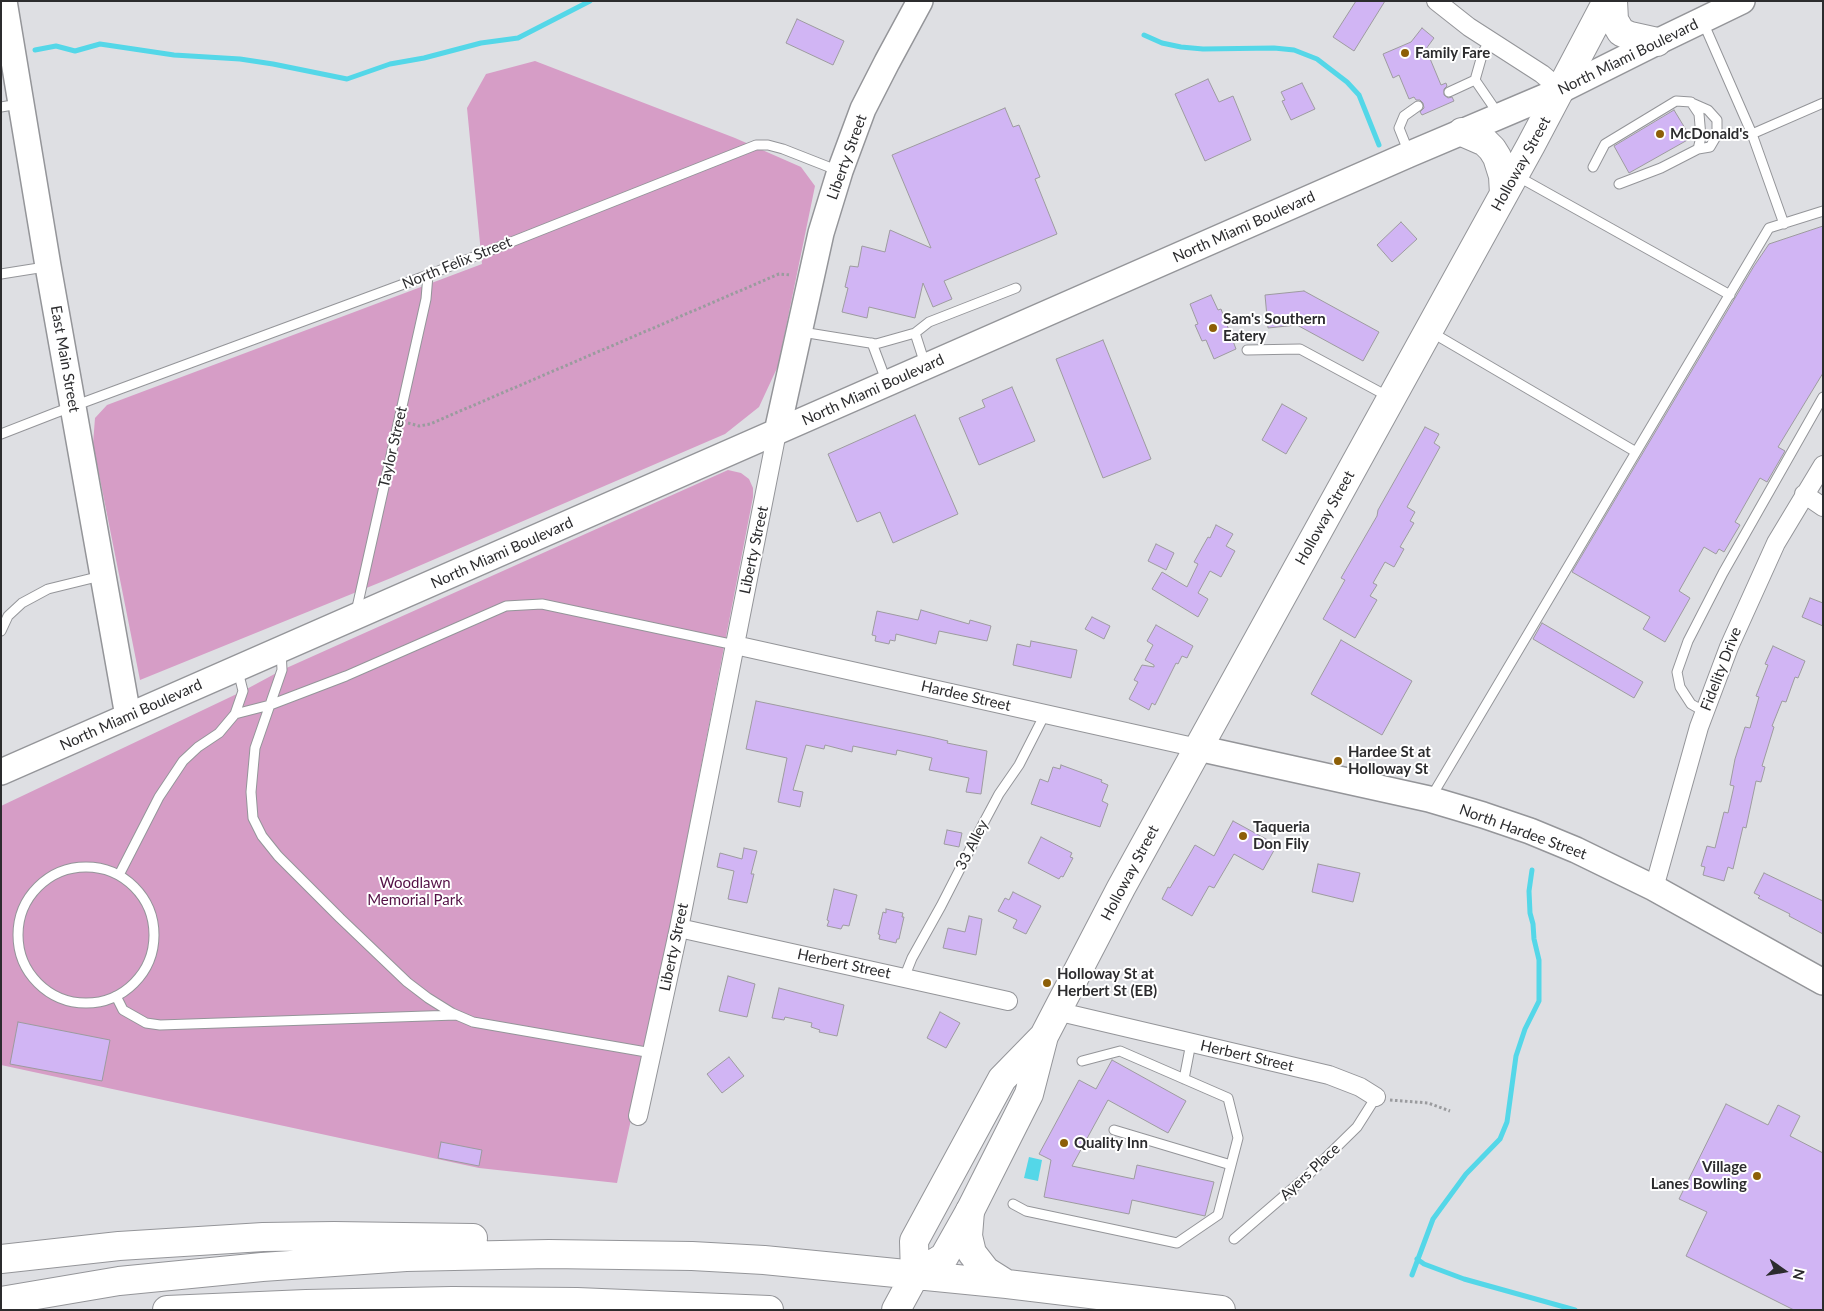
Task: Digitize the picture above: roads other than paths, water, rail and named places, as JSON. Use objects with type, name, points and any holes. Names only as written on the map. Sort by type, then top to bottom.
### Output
[{"type":"main road","name":"Holloway Street","points":[[896,1310],[915,1275],[944,1257],[970,1211],[1029,1094],[1044,1036],[1120,888],[1562,90],[1607,1]]},
{"type":"main road","points":[[1613,1],[1614,20],[1621,32],[1657,42]]},
{"type":"main road","points":[[1462,132],[1485,142],[1492,148],[1497,156],[1503,176],[1510,184]]},
{"type":"main road","name":"Holloway Street","points":[[915,1275],[914,1241],[1002,1079],[1044,1036]]},
{"type":"main road","points":[[970,1211],[968,1236],[972,1253],[986,1271],[1007,1284]]},
{"type":"main road","points":[[1,1259],[137,1244],[263,1237],[334,1236],[406,1236],[515,1240],[621,1254]]},
{"type":"main road","points":[[1,1301],[119,1281],[280,1265],[406,1257],[621,1254],[764,1260],[1007,1284],[1221,1310]]},
{"type":"main road","points":[[167,1310],[306,1304],[462,1301],[578,1302],[769,1310]]},
{"type":"street","name":"East Main Street","points":[[4,1],[11,105],[48,266],[128,716]]},
{"type":"street","name":"Liberty Street","points":[[638,1116],[679,928],[777,432],[821,233],[840,172],[864,110],[920,1]]},
{"type":"street","points":[[1436,1],[1469,27],[1542,74],[1562,90]]},
{"type":"street","name":"North Miami Boulevard","points":[[1,772],[1410,154],[1562,90],[1742,1]]},
{"type":"street","name":"Fidelity Drive","points":[[1654,888],[1699,727],[1729,647],[1776,543],[1823,465]]},
{"type":"street","points":[[1804,494],[1823,507]]},
{"type":"street","name":"Hardee Street","points":[[734,645],[1198,748]]},
{"type":"street","name":"North Hardee Street","points":[[1198,748],[1429,799],[1530,831],[1576,850],[1654,888],[1823,982]]},
{"type":"street","name":"Herbert Street","points":[[679,928],[1008,1001]]},
{"type":"street","name":"Herbert Street","points":[[1056,1011],[1329,1075],[1360,1087],[1376,1097]]},
{"type":"lane","points":[[1702,20],[1752,134],[1784,224]]},
{"type":"lane","points":[[1449,92],[1475,80],[1483,52],[1490,41]]},
{"type":"lane","points":[[1475,80],[1499,116]]},
{"type":"lane","points":[[1593,167],[1605,144],[1676,101],[1691,102],[1708,110],[1717,120],[1717,135],[1710,148],[1698,150],[1661,168],[1619,184]]},
{"type":"lane","points":[[1691,102],[1700,114],[1698,150]]},
{"type":"lane","points":[[1752,134],[1823,103]]},
{"type":"lane","points":[[1410,154],[1399,128],[1404,116],[1418,106]]},
{"type":"lane","name":"North Felix Street","points":[[1,434],[428,275],[756,145],[783,148],[840,172]]},
{"type":"lane","points":[[1510,184],[1730,295]]},
{"type":"lane","points":[[1429,799],[1770,228],[1823,211]]},
{"type":"lane","points":[[1,274],[48,266]]},
{"type":"lane","name":"Taylor Street","points":[[354,618],[426,299],[428,275]]},
{"type":"lane","points":[[799,332],[876,344],[915,333],[928,322],[1016,288]]},
{"type":"lane","points":[[1428,331],[1636,452]]},
{"type":"lane","points":[[915,333],[926,367]]},
{"type":"lane","points":[[872,343],[887,384]]},
{"type":"lane","points":[[1247,350],[1300,349],[1391,399]]},
{"type":"lane","points":[[1705,712],[1691,704],[1680,687],[1677,672],[1688,641],[1723,573],[1823,396]]},
{"type":"lane","points":[[1,630],[8,616],[22,603],[48,589],[103,575]]},
{"type":"lane","points":[[235,714],[270,705],[346,676],[506,606],[542,604],[734,645]]},
{"type":"lane","points":[[281,649],[282,670],[255,748],[252,772],[253,818],[262,836],[278,856],[407,982],[428,998],[457,1015],[473,1022],[652,1053]]},
{"type":"lane","points":[[119,875],[158,797],[183,761],[198,747],[219,733],[235,714],[243,691],[238,668]]},
{"type":"lane","name":"33 Alley","points":[[904,978],[912,958],[999,794],[1019,765],[1045,714]]},
{"type":"lane","points":[[90,867],[119,875],[133,886],[146,903],[153,920],[154,932],[148,964],[131,986],[116,996],[86,1004],[74,1003],[55,997],[44,990],[32,978],[24,965],[19,950],[17,937],[20,918],[26,902],[33,892],[52,875],[64,870],[90,867]]},
{"type":"lane","points":[[116,996],[123,1010],[146,1023],[160,1025],[457,1015]]},
{"type":"lane","points":[[1184,1079],[1192,1043]]},
{"type":"lane","points":[[1013,1204],[1026,1211],[1177,1243],[1218,1215],[1238,1138],[1228,1098],[1120,1051],[1082,1061]]},
{"type":"lane","name":"Ayers Place","points":[[1234,1239],[1306,1177],[1357,1127],[1376,1097]]},
{"type":"lane","points":[[1114,1130],[1231,1165]]},
{"type":"water","points":[[1029,1157],[1042,1160],[1038,1181],[1024,1178]]},
{"type":"waterway","points":[[35,50],[56,46],[75,51],[100,44],[174,55],[240,59],[347,79],[390,64],[424,58],[481,43],[518,38],[590,1]]},
{"type":"waterway","points":[[1144,35],[1162,43],[1181,47],[1203,49],[1274,48],[1294,50],[1317,59],[1347,82],[1359,95],[1379,145]]},
{"type":"waterway","points":[[1412,1275],[1433,1219],[1466,1174],[1500,1139],[1507,1122],[1516,1056],[1525,1029],[1539,1001],[1539,960],[1530,913],[1529,891],[1532,870]]},
{"type":"waterway","points":[[1417,1259],[1424,1264],[1464,1279],[1575,1310]]},
{"type":"place","name":"Family Fare","points":[[1405,53]]},
{"type":"place","name":"McDonald's","points":[[1660,134]]},
{"type":"place","name":"Sam's Southern Eatery","points":[[1213,328]]},
{"type":"place","name":"Hardee St at Holloway St","points":[[1338,761]]},
{"type":"place","name":"Taqueria Don Fily","points":[[1243,836]]},
{"type":"place","name":"Holloway St at Herbert St (EB)","points":[[1047,983]]},
{"type":"place","name":"Quality Inn","points":[[1064,1143]]},
{"type":"place","name":"Village Lanes Bowling","points":[[1757,1176]]},
{"type":"park label","name":"Woodlawn Memorial Park","points":[[415,892]]}]
